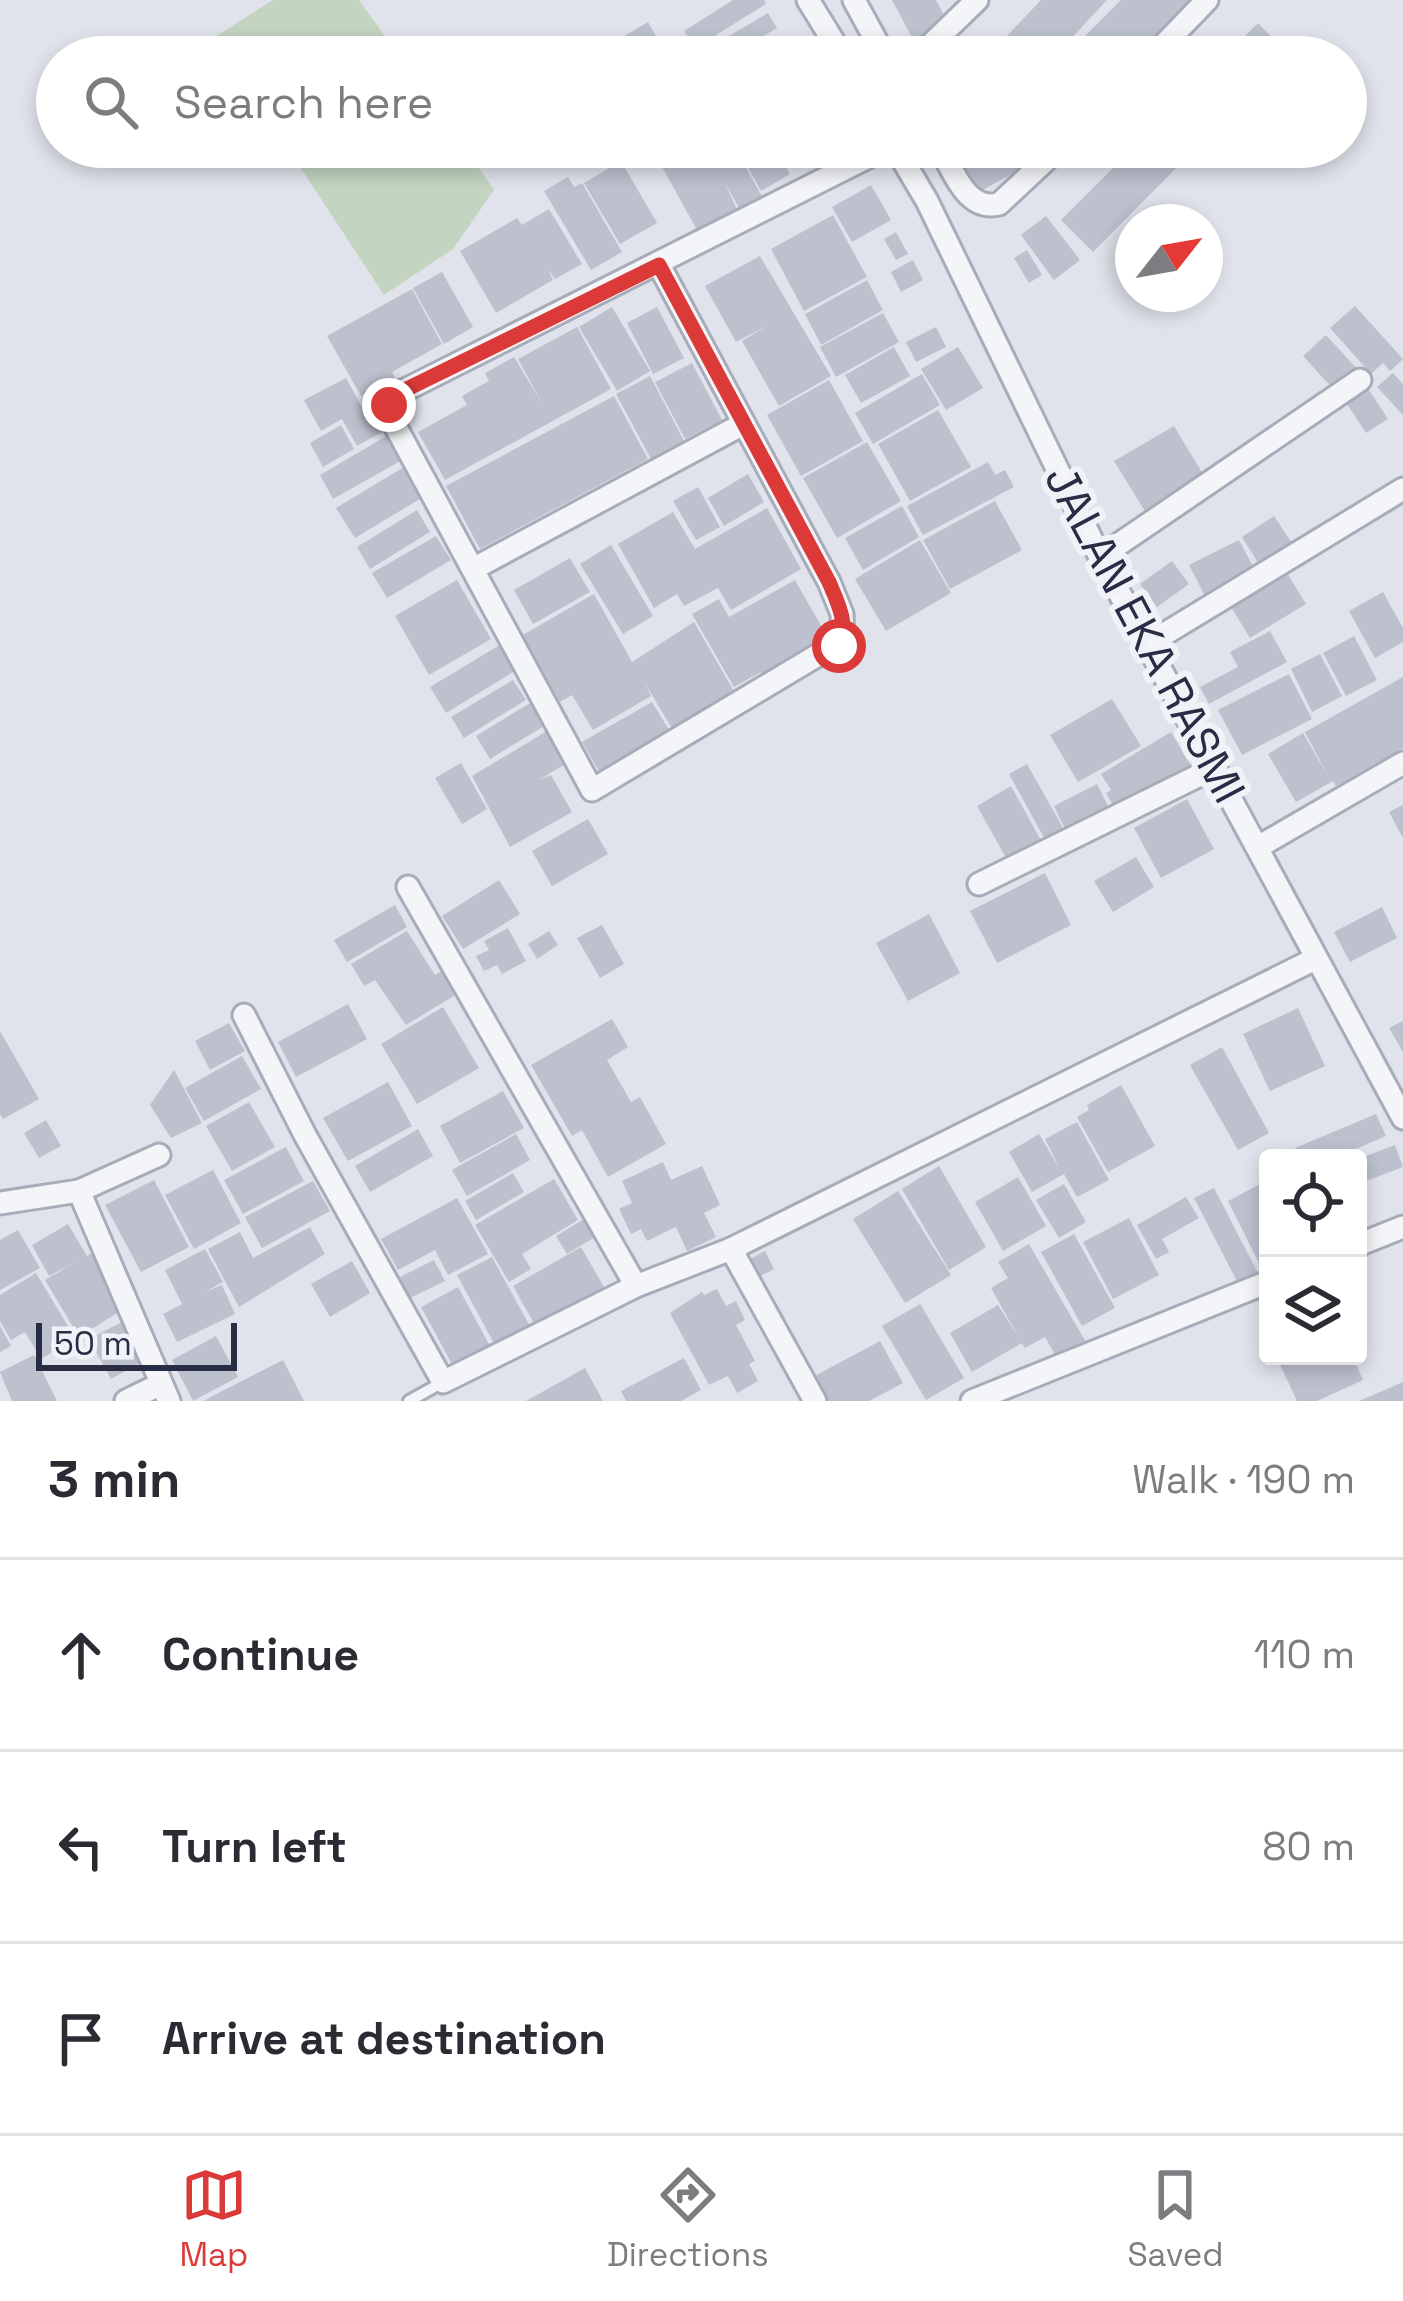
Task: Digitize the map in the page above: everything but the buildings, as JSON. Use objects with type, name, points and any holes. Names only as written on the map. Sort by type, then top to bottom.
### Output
[{"type":"street","points":[[808,0],[830,36]]},
{"type":"street","points":[[854,0],[874,36]]},
{"type":"street","points":[[940,36],[977,0]]},
{"type":"street","points":[[1172,36],[1207,0]]},
{"type":"street","points":[[659,265],[829,582],[842,614],[843,640],[596,790],[580,771],[392,420],[392,400],[851,168]]},
{"type":"street","name":"JALAN EKA RASMI","points":[[906,168],[927,201],[1100,557],[1403,1118]]},
{"type":"street","points":[[952,168],[973,202],[987,206],[999,204],[1038,168]]},
{"type":"street","points":[[1100,557],[1360,380]]},
{"type":"street","points":[[473,569],[743,424]]},
{"type":"street","points":[[1148,644],[1403,488]]},
{"type":"street","points":[[1258,848],[1403,764]]},
{"type":"street","points":[[979,884],[1216,767]]},
{"type":"street","points":[[408,887],[635,1286]]},
{"type":"street","points":[[244,1015],[443,1382],[635,1286],[731,1249],[1315,959]]},
{"type":"street","points":[[0,1203],[79,1190],[159,1155]]},
{"type":"street","points":[[79,1190],[165,1392],[126,1401]]},
{"type":"street","points":[[1367,1241],[1403,1227]]},
{"type":"street","points":[[731,1249],[815,1401]]},
{"type":"street","points":[[972,1401],[1259,1286]]},
{"type":"lane","points":[[409,1401],[443,1382]]},
{"type":"green space","points":[[273,0],[359,0],[385,36],[217,36]]},
{"type":"green space","points":[[301,168],[479,168],[494,190],[453,249],[384,295]]},
{"type":"route","points":[[389,405],[395,395],[659,265],[829,582],[842,614],[839,646]]}]
